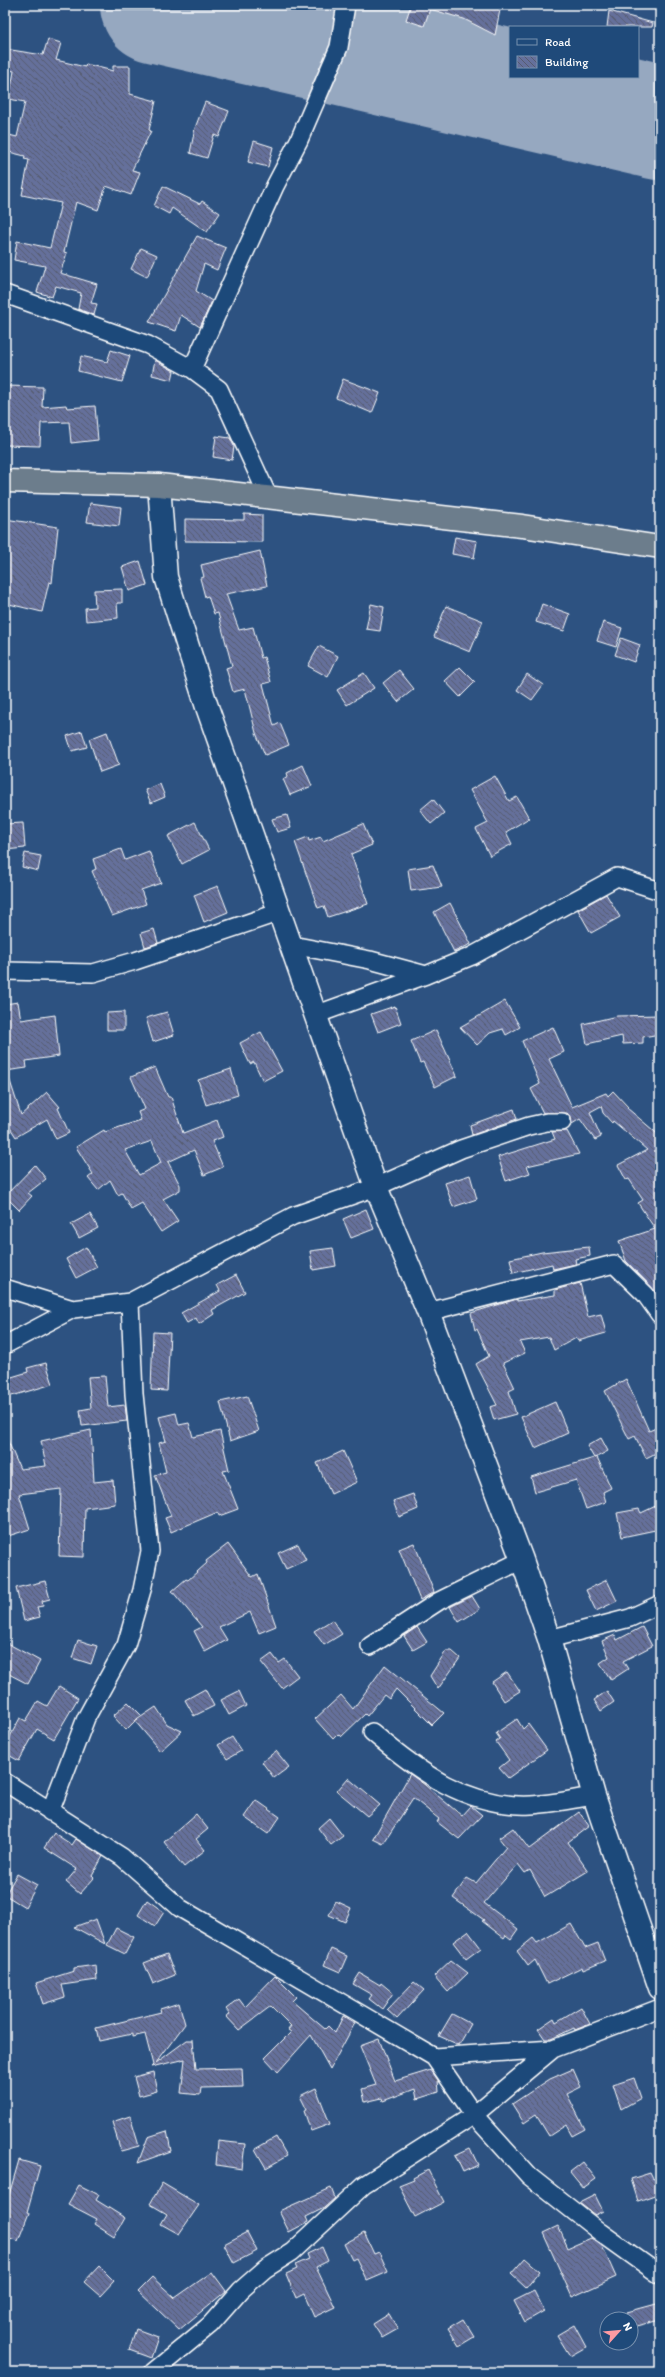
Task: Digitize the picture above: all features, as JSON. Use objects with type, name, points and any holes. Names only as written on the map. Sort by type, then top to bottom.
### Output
[{"type":"highway","points":[[5,481],[159,485],[268,496],[522,526],[660,547]]},
{"type":"street","points":[[192,369],[274,186],[299,140],[339,47],[346,5]]},
{"type":"street","points":[[5,294],[148,345],[192,369],[219,389],[268,496]]},
{"type":"street","points":[[159,485],[166,577],[206,704],[292,945],[314,1015],[376,1187],[428,1312],[522,1560],[549,1639],[594,1796],[660,1988]]},
{"type":"street","points":[[314,1015],[426,975],[472,956],[617,877],[660,891]]},
{"type":"street","points":[[5,971],[93,973],[135,961],[280,912]]},
{"type":"street","points":[[292,945],[370,960],[426,975]]},
{"type":"street","points":[[5,1345],[73,1309],[130,1302],[293,1216],[376,1187],[461,1149],[529,1126],[562,1122]]},
{"type":"street","points":[[428,1312],[614,1264],[645,1294],[660,1315]]},
{"type":"street","points":[[5,1288],[73,1309]]},
{"type":"street","points":[[50,1812],[86,1718],[126,1645],[142,1590],[150,1551],[134,1394],[130,1302]]},
{"type":"street","points":[[370,1646],[439,1601],[522,1560]]},
{"type":"street","points":[[549,1639],[630,1618],[660,1604]]},
{"type":"street","points":[[372,1732],[404,1760],[435,1780],[482,1800],[530,1805],[594,1796]]},
{"type":"street","points":[[5,1782],[122,1857],[180,1908],[434,2057],[474,2114],[529,2176],[600,2232],[660,2276]]},
{"type":"street","points":[[434,2057],[553,2049],[660,2008]]},
{"type":"street","points":[[153,2372],[210,2325],[241,2290],[265,2269],[292,2252],[364,2185],[474,2114],[553,2049]]},
{"type":"building","points":[[411,5],[501,5],[495,35],[464,19],[430,9],[431,6],[424,26],[406,20]]},
{"type":"building","points":[[609,11],[653,23],[652,27],[607,26]]},
{"type":"building","points":[[48,39],[61,43],[56,60],[85,67],[86,64],[113,71],[113,66],[130,66],[130,94],[156,101],[149,130],[151,131],[132,170],[140,172],[131,195],[106,186],[98,210],[76,202],[64,252],[67,253],[60,273],[97,284],[91,303],[97,304],[94,315],[78,309],[81,293],[56,286],[52,297],[37,292],[45,266],[14,260],[17,241],[50,248],[61,203],[22,195],[29,160],[24,159],[25,156],[5,151],[5,134],[17,137],[25,102],[9,99],[14,71],[5,69],[5,49],[43,55]]},
{"type":"building","points":[[205,102],[229,111],[219,137],[214,135],[207,158],[190,153],[195,128]]},
{"type":"building","points":[[254,141],[273,147],[268,167],[248,162]]},
{"type":"building","points":[[163,186],[200,204],[202,201],[220,213],[207,232],[172,208],[169,214],[154,206]]},
{"type":"building","points":[[197,236],[226,248],[217,270],[204,264],[196,291],[212,301],[200,327],[181,315],[176,331],[149,322]]},
{"type":"building","points":[[141,248],[157,255],[147,277],[131,269]]},
{"type":"building","points":[[111,350],[130,356],[122,382],[78,371],[81,356],[107,362]]},
{"type":"building","points":[[155,360],[174,371],[172,380],[152,375]]},
{"type":"building","points":[[343,379],[380,393],[372,413],[336,398]]},
{"type":"building","points":[[6,386],[43,387],[42,407],[66,405],[67,408],[95,406],[98,440],[71,443],[69,422],[41,423],[40,446],[5,445]]},
{"type":"building","points":[[216,436],[230,438],[234,446],[232,460],[213,457]]},
{"type":"building","points":[[90,503],[121,507],[119,526],[87,522]]},
{"type":"building","points":[[244,514],[262,515],[262,542],[185,541],[185,519],[244,520]]},
{"type":"building","points":[[5,519],[58,527],[52,583],[49,582],[42,612],[5,603],[5,552],[9,534],[5,533]]},
{"type":"building","points":[[455,537],[477,541],[474,558],[452,554]]},
{"type":"building","points":[[260,551],[267,586],[226,594],[239,630],[253,627],[261,658],[264,657],[271,682],[263,684],[274,726],[280,723],[289,745],[265,755],[256,733],[245,689],[233,692],[226,668],[232,666],[218,613],[214,614],[208,596],[205,597],[200,578],[204,577],[201,565]]},
{"type":"building","points":[[140,561],[147,585],[129,591],[122,567]]},
{"type":"building","points":[[122,589],[122,603],[117,603],[118,618],[86,621],[85,608],[95,607],[94,590]]},
{"type":"building","points":[[371,604],[384,607],[380,631],[366,629]]},
{"type":"building","points":[[542,604],[570,614],[564,631],[536,622]]},
{"type":"building","points":[[446,606],[483,621],[470,652],[434,637]]},
{"type":"building","points":[[603,622],[622,628],[616,647],[597,641]]},
{"type":"building","points":[[621,638],[640,645],[634,662],[615,655]]},
{"type":"building","points":[[319,646],[338,656],[328,677],[308,666]]},
{"type":"building","points":[[460,667],[475,682],[460,697],[445,681]]},
{"type":"building","points":[[399,670],[414,689],[398,702],[383,683]]},
{"type":"building","points":[[364,673],[374,688],[347,705],[337,690]]},
{"type":"building","points":[[527,674],[543,685],[532,700],[517,690]]},
{"type":"building","points":[[82,731],[87,747],[72,751],[67,736]]},
{"type":"building","points":[[107,732],[119,765],[100,772],[89,739]]},
{"type":"building","points":[[303,765],[312,786],[290,795],[283,779],[288,776],[287,773]]},
{"type":"building","points":[[495,776],[509,801],[517,797],[529,818],[506,832],[512,844],[490,856],[476,829],[488,823],[470,790]]},
{"type":"building","points":[[160,784],[165,797],[151,803],[145,790]]},
{"type":"building","points":[[433,799],[444,813],[431,824],[420,810]]},
{"type":"building","points":[[287,815],[291,828],[277,832],[272,819]]},
{"type":"building","points":[[195,822],[209,850],[182,864],[168,836]]},
{"type":"building","points":[[23,823],[25,848],[5,850],[5,824]]},
{"type":"building","points":[[363,824],[372,845],[351,854],[368,904],[328,917],[324,906],[318,908],[295,842],[308,837],[309,841],[321,837],[323,841]]},
{"type":"building","points":[[121,849],[125,860],[149,851],[161,883],[141,890],[146,904],[112,916],[92,871],[96,869],[93,859]]},
{"type":"building","points":[[25,853],[41,856],[38,871],[22,867]]},
{"type":"building","points":[[433,865],[442,887],[411,891],[408,869]]},
{"type":"building","points":[[218,886],[228,912],[204,922],[194,895]]},
{"type":"building","points":[[606,894],[620,917],[591,933],[578,910]]},
{"type":"building","points":[[450,903],[471,944],[454,952],[434,912]]},
{"type":"building","points":[[154,929],[158,943],[145,947],[141,933]]},
{"type":"building","points":[[505,1001],[520,1027],[506,1035],[503,1029],[490,1033],[477,1045],[460,1027]]},
{"type":"building","points":[[18,1002],[21,1020],[55,1015],[59,1056],[26,1061],[27,1068],[5,1071],[5,1004]]},
{"type":"building","points":[[395,1006],[401,1023],[378,1032],[371,1014]]},
{"type":"building","points":[[124,1012],[124,1030],[107,1030],[107,1013]]},
{"type":"building","points":[[167,1012],[174,1035],[153,1042],[146,1018]]},
{"type":"building","points":[[660,1015],[660,1034],[643,1037],[643,1043],[623,1044],[622,1036],[587,1044],[583,1024],[617,1016]]},
{"type":"building","points":[[553,1027],[564,1052],[549,1059],[572,1107],[606,1093],[608,1096],[613,1091],[628,1107],[627,1108],[660,1136],[660,1296],[626,1261],[619,1241],[655,1229],[638,1203],[643,1200],[629,1179],[626,1180],[618,1165],[647,1150],[613,1121],[612,1123],[603,1113],[601,1106],[590,1112],[601,1137],[595,1140],[580,1119],[572,1124],[571,1117],[567,1113],[543,1113],[531,1089],[540,1084],[522,1041]]},
{"type":"building","points":[[436,1030],[457,1076],[435,1087],[423,1062],[420,1063],[411,1041]]},
{"type":"building","points":[[261,1032],[282,1071],[263,1081],[254,1062],[250,1064],[240,1043]]},
{"type":"building","points":[[155,1067],[168,1097],[171,1097],[183,1133],[217,1120],[223,1137],[212,1141],[223,1167],[204,1175],[194,1150],[168,1162],[180,1185],[180,1190],[163,1199],[178,1221],[161,1232],[142,1203],[131,1209],[122,1193],[118,1195],[110,1180],[98,1190],[88,1178],[93,1174],[76,1147],[104,1130],[105,1132],[141,1120],[138,1112],[145,1109],[131,1077]],"holes":[[[152,1141],[161,1163],[139,1175],[125,1150]]]},
{"type":"building","points":[[231,1069],[238,1095],[206,1105],[198,1080]]},
{"type":"building","points":[[5,1075],[8,1075],[21,1115],[47,1092],[60,1107],[58,1108],[69,1133],[56,1139],[47,1119],[16,1137],[5,1120]]},
{"type":"building","points":[[514,1109],[517,1119],[472,1135],[470,1125]]},
{"type":"building","points":[[567,1131],[579,1154],[527,1166],[530,1173],[506,1181],[498,1157],[555,1139],[552,1132]]},
{"type":"building","points":[[35,1165],[46,1179],[28,1193],[32,1196],[19,1210],[5,1196]]},
{"type":"building","points":[[470,1175],[477,1199],[453,1207],[445,1183]]},
{"type":"building","points":[[366,1209],[374,1229],[351,1238],[343,1219]]},
{"type":"building","points":[[90,1214],[98,1228],[79,1238],[71,1224]]},
{"type":"building","points":[[86,1247],[97,1267],[76,1278],[66,1259]]},
{"type":"building","points":[[589,1247],[590,1256],[575,1259],[576,1264],[553,1269],[552,1264],[513,1273],[510,1259],[542,1252]]},
{"type":"building","points":[[333,1248],[336,1266],[313,1270],[310,1251]]},
{"type":"building","points":[[236,1275],[245,1292],[212,1310],[214,1314],[199,1324],[196,1318],[187,1323],[181,1313],[220,1291],[217,1285]]},
{"type":"building","points":[[580,1283],[588,1317],[601,1314],[606,1333],[578,1341],[576,1338],[554,1350],[549,1337],[520,1342],[525,1353],[503,1363],[515,1388],[509,1391],[516,1414],[494,1420],[490,1407],[497,1405],[476,1364],[489,1356],[477,1329],[475,1330],[471,1313],[517,1299],[517,1301],[555,1295],[555,1290]]},
{"type":"building","points":[[153,1332],[170,1333],[167,1391],[151,1390]]},
{"type":"building","points":[[46,1363],[53,1384],[5,1398],[5,1379],[28,1372],[27,1368]]},
{"type":"building","points":[[105,1376],[108,1407],[125,1405],[127,1421],[82,1426],[80,1410],[91,1408],[88,1377]]},
{"type":"building","points":[[626,1379],[649,1431],[656,1428],[660,1435],[660,1451],[646,1458],[635,1436],[629,1439],[605,1391]]},
{"type":"building","points":[[247,1396],[259,1431],[230,1441],[220,1402]]},
{"type":"building","points":[[555,1402],[568,1433],[535,1448],[521,1417]]},
{"type":"building","points":[[176,1413],[179,1425],[189,1423],[193,1437],[220,1431],[229,1470],[223,1471],[238,1509],[219,1516],[218,1512],[171,1532],[165,1518],[171,1516],[155,1475],[166,1472],[159,1443],[166,1441],[159,1417]]},
{"type":"building","points":[[91,1430],[94,1482],[113,1480],[115,1504],[85,1508],[84,1557],[59,1556],[61,1489],[19,1494],[30,1529],[5,1537],[5,1434],[20,1469],[46,1466],[41,1441]]},
{"type":"building","points":[[601,1438],[608,1451],[595,1458],[597,1457],[611,1488],[603,1492],[606,1502],[586,1509],[576,1480],[535,1492],[531,1477],[594,1458],[587,1446]]},
{"type":"building","points":[[343,1451],[357,1482],[331,1494],[317,1463]]},
{"type":"building","points":[[413,1494],[418,1509],[399,1517],[393,1501]]},
{"type":"building","points":[[660,1504],[660,1529],[622,1537],[617,1513],[639,1509],[641,1513]]},
{"type":"building","points":[[414,1543],[434,1592],[420,1600],[399,1549]]},
{"type":"building","points":[[228,1544],[252,1577],[258,1574],[276,1626],[259,1633],[250,1612],[219,1627],[227,1640],[205,1652],[194,1631],[202,1627],[172,1591],[186,1579],[188,1580],[207,1563],[206,1561]]},
{"type":"building","points":[[298,1544],[306,1560],[286,1569],[278,1553]]},
{"type":"building","points":[[607,1580],[617,1601],[596,1611],[586,1590]]},
{"type":"building","points":[[45,1581],[50,1599],[42,1601],[43,1606],[37,1607],[40,1617],[24,1621],[16,1588]]},
{"type":"building","points":[[472,1596],[480,1609],[459,1622],[450,1607]]},
{"type":"building","points":[[332,1620],[342,1634],[324,1645],[314,1631]]},
{"type":"building","points":[[417,1627],[427,1642],[413,1650],[404,1636]]},
{"type":"building","points":[[642,1627],[652,1646],[623,1661],[628,1669],[611,1680],[600,1663],[609,1657],[602,1641],[615,1635],[617,1640]]},
{"type":"building","points":[[78,1640],[97,1646],[91,1664],[72,1658]]},
{"type":"building","points":[[5,1642],[40,1661],[28,1684],[5,1672]]},
{"type":"building","points":[[446,1651],[452,1651],[460,1658],[438,1689],[430,1676]]},
{"type":"building","points":[[272,1654],[279,1663],[285,1659],[298,1676],[282,1688],[261,1662]]},
{"type":"building","points":[[385,1665],[444,1713],[432,1725],[396,1689],[389,1699],[384,1695],[367,1716],[365,1714],[341,1737],[338,1734],[333,1739],[315,1719],[341,1695],[353,1709]]},
{"type":"building","points":[[507,1672],[520,1691],[504,1701],[492,1682]]},
{"type":"building","points":[[59,1686],[78,1698],[54,1739],[37,1729],[19,1761],[5,1753],[5,1746],[20,1718],[26,1721],[38,1701],[47,1706]]},
{"type":"building","points":[[205,1689],[214,1706],[194,1716],[185,1700]]},
{"type":"building","points":[[239,1691],[246,1706],[229,1715],[221,1700]]},
{"type":"building","points":[[607,1691],[614,1702],[601,1711],[594,1700]]},
{"type":"building","points":[[128,1702],[141,1715],[126,1730],[113,1716]]},
{"type":"building","points":[[156,1707],[167,1724],[182,1731],[160,1751],[135,1721]]},
{"type":"building","points":[[517,1719],[523,1729],[528,1724],[547,1750],[508,1778],[499,1768],[509,1760],[496,1742],[500,1739],[496,1733]]},
{"type":"building","points":[[232,1737],[241,1751],[227,1759],[218,1745]]},
{"type":"building","points":[[276,1751],[289,1767],[274,1778],[262,1762]]},
{"type":"building","points":[[410,1774],[462,1816],[471,1806],[482,1815],[459,1839],[437,1822],[439,1819],[413,1798],[383,1844],[373,1839]]},
{"type":"building","points":[[348,1778],[380,1805],[367,1816],[337,1791]]},
{"type":"building","points":[[256,1800],[280,1817],[268,1834],[244,1817]]},
{"type":"building","points":[[579,1812],[589,1826],[568,1842],[588,1871],[545,1897],[530,1870],[525,1873],[518,1864],[484,1903],[518,1929],[511,1939],[506,1935],[504,1938],[482,1921],[484,1920],[453,1898],[467,1878],[476,1883],[506,1847],[499,1838],[513,1828],[529,1849]]},
{"type":"building","points":[[196,1814],[208,1829],[196,1839],[205,1850],[184,1867],[164,1842]]},
{"type":"building","points":[[329,1818],[343,1836],[331,1845],[318,1828]]},
{"type":"building","points":[[54,1833],[72,1845],[76,1839],[103,1856],[92,1876],[94,1878],[80,1894],[66,1882],[77,1869],[44,1848]]},
{"type":"building","points":[[17,1874],[37,1885],[25,1907],[5,1895]]},
{"type":"building","points":[[147,1900],[164,1912],[155,1926],[138,1915]]},
{"type":"building","points":[[336,1901],[351,1908],[345,1922],[329,1915]]},
{"type":"building","points":[[96,1919],[105,1944],[74,1927]]},
{"type":"building","points":[[571,1924],[585,1948],[598,1943],[605,1961],[583,1970],[582,1967],[547,1984],[535,1960],[528,1966],[517,1951],[533,1938],[537,1943]]},
{"type":"building","points":[[116,1928],[134,1937],[125,1954],[107,1945]]},
{"type":"building","points":[[468,1931],[481,1948],[466,1959],[453,1942]]},
{"type":"building","points":[[331,1949],[347,1956],[340,1972],[324,1965]]},
{"type":"building","points":[[167,1954],[175,1975],[153,1984],[144,1963]]},
{"type":"building","points":[[451,1960],[468,1973],[448,1992],[434,1976]]},
{"type":"building","points":[[96,1965],[97,1980],[62,1985],[65,1997],[43,2004],[36,1983],[74,1971],[74,1968]]},
{"type":"building","points":[[360,1973],[380,1985],[381,1983],[393,1993],[382,2009],[369,1999],[372,1995],[353,1984]]},
{"type":"building","points":[[275,1976],[296,1997],[292,2001],[325,2029],[328,2026],[335,2033],[343,2016],[355,2023],[330,2069],[311,2035],[278,2072],[265,2058],[291,2032],[288,2030],[291,2026],[271,2006],[239,2030],[226,2016],[230,2014],[226,2009],[239,1999],[245,2007]]},
{"type":"building","points":[[414,1982],[424,1990],[397,2019],[387,2010]]},
{"type":"building","points":[[179,2003],[185,2024],[156,2063],[187,2040],[193,2040],[196,2069],[242,2068],[243,2087],[201,2088],[200,2095],[181,2093],[185,2059],[151,2067],[153,2065],[145,2034],[132,2037],[132,2034],[99,2041],[96,2028],[161,2012],[160,2009]]},
{"type":"building","points":[[581,2007],[590,2024],[575,2030],[574,2028],[551,2039],[545,2039],[538,2029],[554,2018],[556,2022]]},
{"type":"building","points":[[452,2014],[471,2024],[459,2045],[439,2036]]},
{"type":"building","points":[[379,2039],[395,2081],[431,2070],[438,2080],[439,2092],[417,2099],[415,2089],[383,2101],[382,2098],[365,2102],[362,2089],[376,2085],[360,2046]]},
{"type":"building","points":[[573,2069],[581,2087],[567,2094],[585,2129],[572,2136],[566,2125],[549,2136],[536,2115],[524,2123],[512,2104],[550,2079]]},
{"type":"building","points":[[153,2072],[157,2091],[139,2096],[134,2077]]},
{"type":"building","points":[[634,2078],[641,2098],[621,2109],[613,2085]]},
{"type":"building","points":[[316,2088],[330,2124],[311,2131],[304,2111],[307,2110],[300,2096]]},
{"type":"building","points":[[130,2116],[139,2146],[121,2151],[112,2122]]},
{"type":"building","points":[[167,2131],[171,2151],[138,2163],[148,2137]]},
{"type":"building","points":[[276,2137],[287,2156],[266,2168],[255,2149]]},
{"type":"building","points":[[218,2141],[245,2144],[242,2169],[216,2165]]},
{"type":"building","points":[[470,2148],[478,2165],[463,2172],[455,2155]]},
{"type":"building","points":[[19,2160],[40,2166],[27,2212],[29,2213],[18,2241],[5,2236],[5,2209]]},
{"type":"building","points":[[583,2162],[596,2179],[583,2188],[570,2172]]},
{"type":"building","points":[[428,2170],[444,2202],[415,2217],[399,2186],[414,2180],[413,2178]]},
{"type":"building","points":[[650,2173],[653,2179],[660,2176],[660,2193],[638,2201],[631,2179]]},
{"type":"building","points":[[162,2183],[199,2205],[179,2234],[161,2224],[167,2214],[150,2204]]},
{"type":"building","points":[[79,2185],[99,2195],[96,2200],[125,2218],[114,2237],[94,2224],[97,2219],[68,2204]]},
{"type":"building","points":[[331,2188],[335,2198],[324,2208],[306,2217],[308,2222],[289,2232],[279,2211]]},
{"type":"building","points":[[595,2195],[603,2211],[595,2215],[579,2203]]},
{"type":"building","points":[[558,2226],[568,2248],[591,2238],[602,2246],[616,2277],[572,2297],[543,2233]]},
{"type":"building","points":[[247,2232],[257,2251],[234,2263],[224,2244]]},
{"type":"building","points":[[364,2233],[374,2254],[379,2252],[388,2272],[367,2281],[356,2258],[352,2260],[344,2244]]},
{"type":"building","points":[[322,2247],[328,2261],[316,2267],[335,2307],[314,2317],[304,2294],[296,2298],[286,2274],[297,2269],[295,2265],[309,2259],[307,2254]]},
{"type":"building","points":[[525,2258],[540,2271],[526,2288],[511,2274]]},
{"type":"building","points":[[99,2266],[114,2281],[100,2296],[84,2282]]},
{"type":"building","points":[[212,2272],[226,2291],[179,2330],[138,2291],[152,2277],[175,2298]]},
{"type":"building","points":[[534,2291],[544,2311],[525,2322],[514,2301]]},
{"type":"building","points":[[660,2303],[660,2320],[639,2325],[639,2311],[631,2311]]},
{"type":"building","points":[[389,2314],[398,2329],[382,2338],[373,2324]]},
{"type":"building","points":[[463,2319],[474,2337],[459,2346],[448,2328]]},
{"type":"building","points":[[574,2325],[586,2347],[570,2356],[557,2335]]},
{"type":"building","points":[[136,2329],[158,2337],[151,2358],[129,2350]]},
{"type":"runway","points":[[158,5],[660,122]]}]
